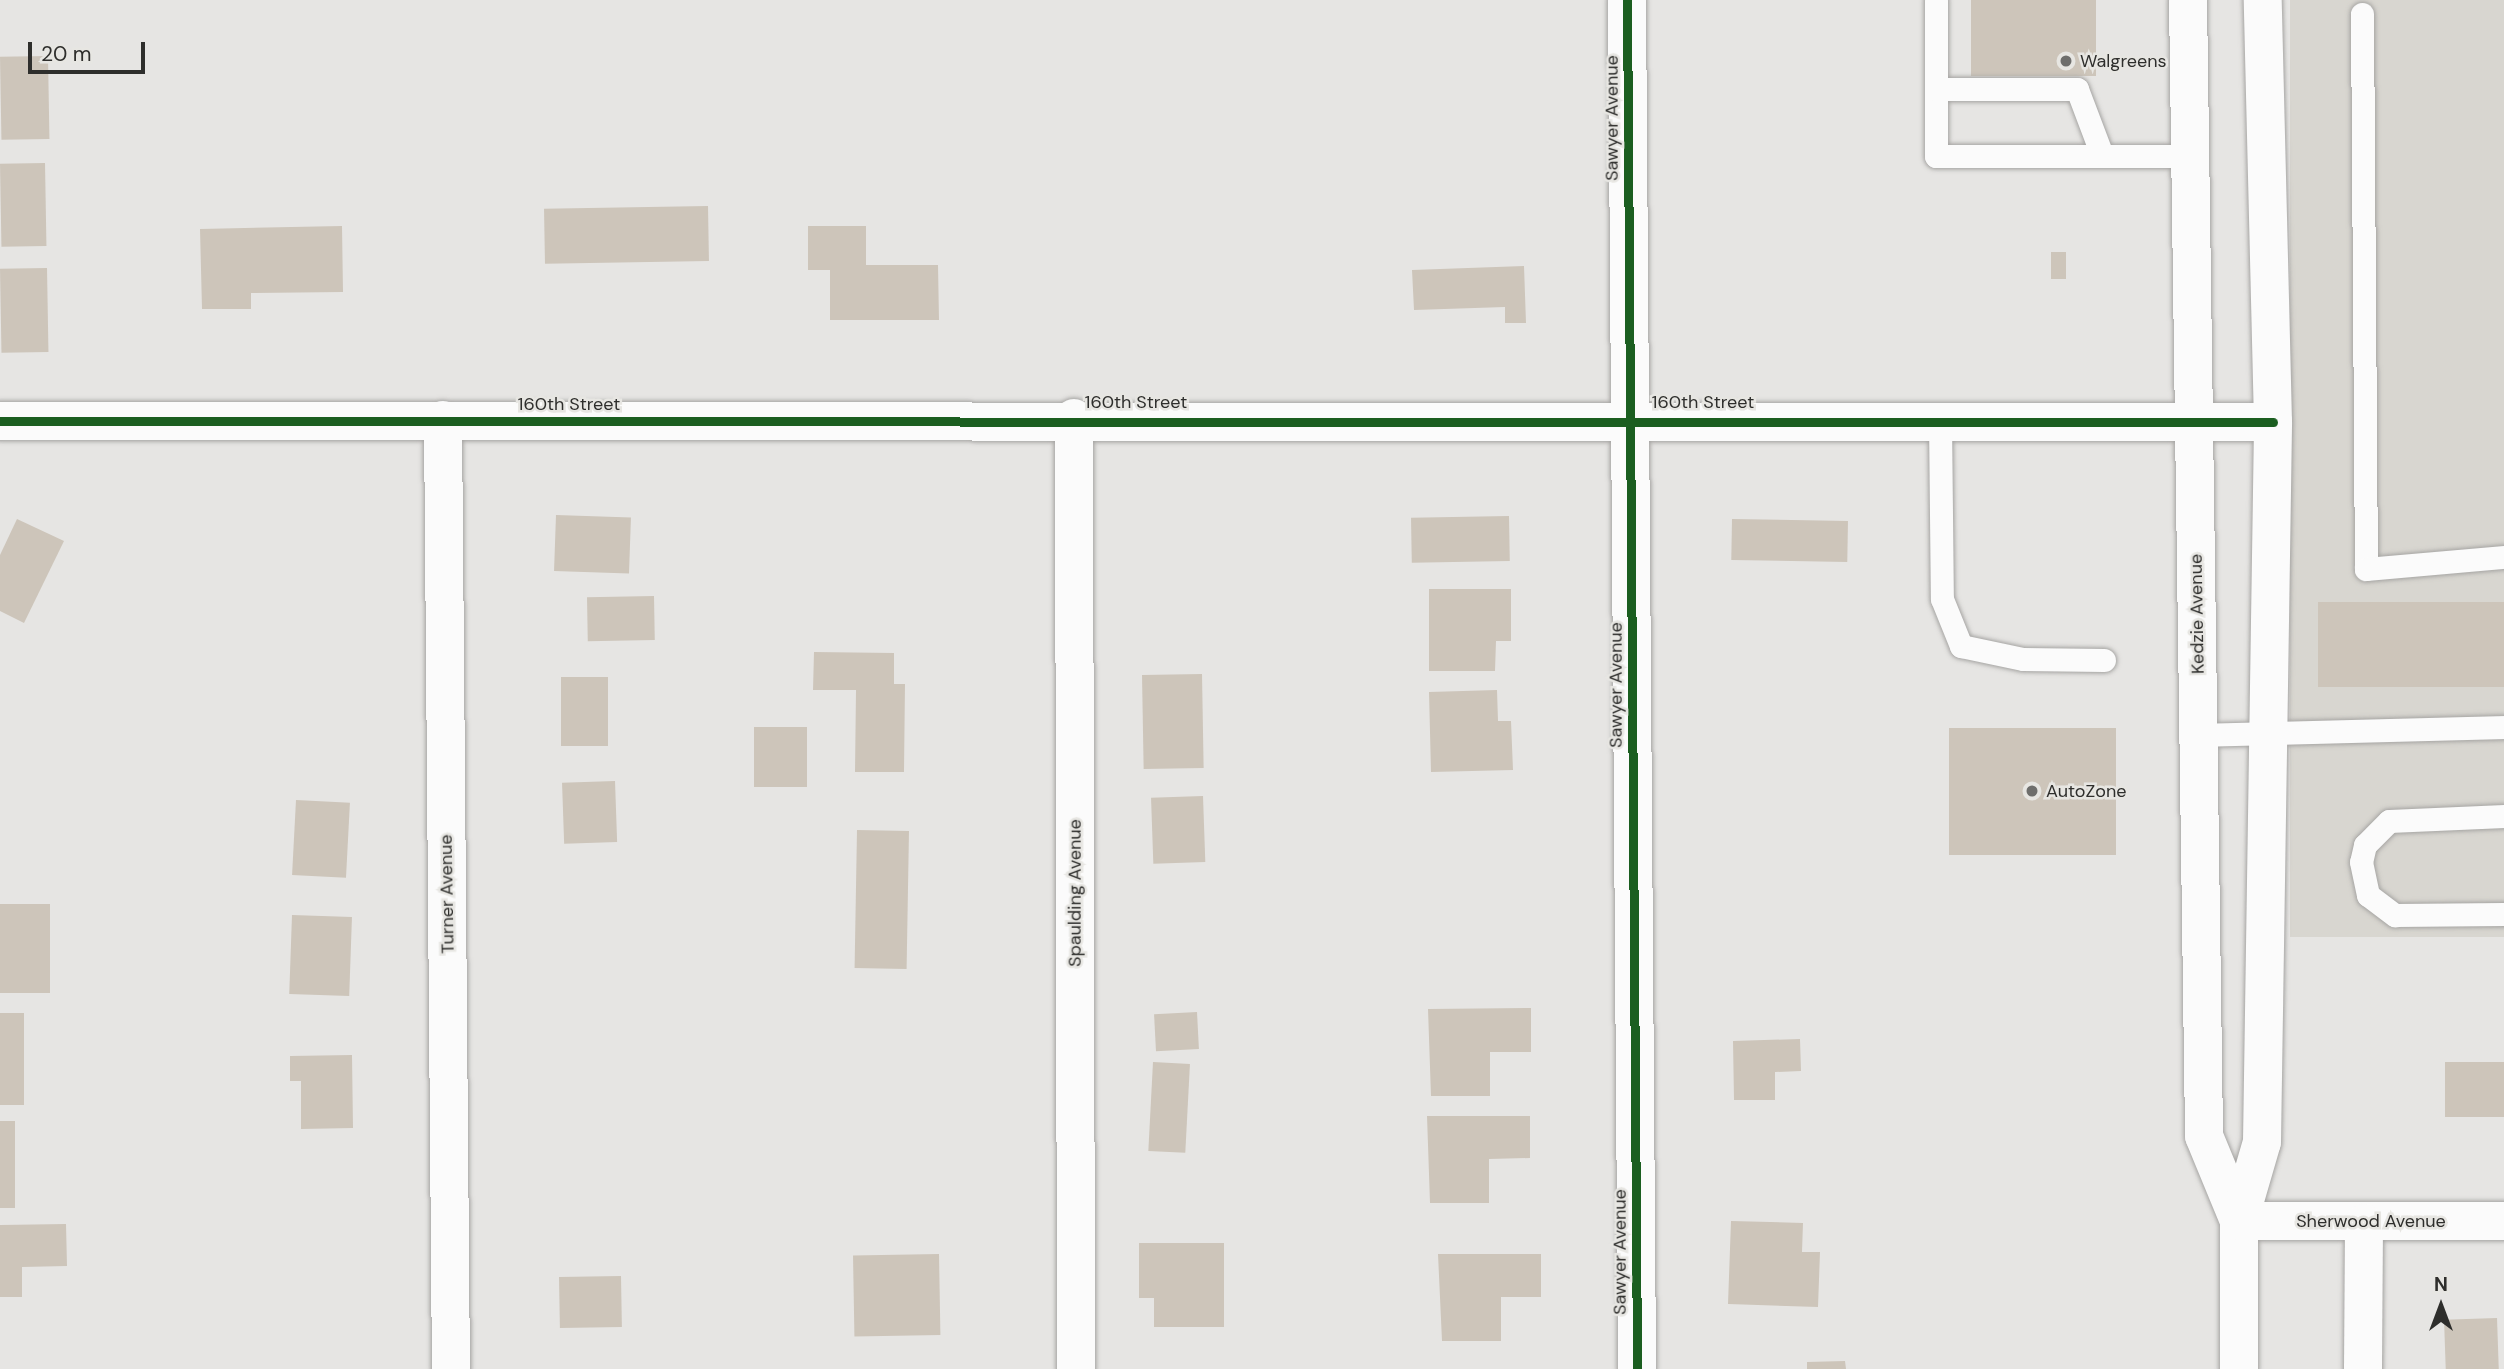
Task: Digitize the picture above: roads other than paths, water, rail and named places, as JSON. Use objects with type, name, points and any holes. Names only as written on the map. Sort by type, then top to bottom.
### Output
[{"type":"street","name":"Sawyer Avenue","points":[[1627,0],[1637,1369]]},
{"type":"street","name":"Kedzie Avenue","points":[[2188,0],[2204,1136],[2239,1221]]},
{"type":"street","name":"Kedzie Avenue","points":[[2239,1369],[2239,1221],[2262,1142],[2263,732],[2273,422],[2263,0]]},
{"type":"street","name":"160th Street","points":[[0,421],[1630,417],[2273,422]]},
{"type":"street","name":"Spaulding Avenue","points":[[1074,418],[1076,1369]]},
{"type":"street","name":"Turner Avenue","points":[[443,420],[451,1369]]},
{"type":"street","name":"Sherwood Avenue","points":[[2239,1221],[2504,1221]]},
{"type":"street","points":[[2363,1369],[2364,1223]]},
{"type":"lane","points":[[1936,2],[1936,156],[2190,156]]},
{"type":"lane","points":[[2362,13],[2366,569],[2504,557]]},
{"type":"lane","points":[[1936,89],[2077,89],[2102,155]]},
{"type":"lane","points":[[1940,419],[1942,599],[1961,646],[2023,659],[2104,660]]},
{"type":"lane","points":[[2198,735],[2504,727]]},
{"type":"lane","points":[[2504,816],[2389,821],[2365,845],[2361,862],[2368,895],[2395,915],[2504,914]]},
{"type":"place","name":"Walgreens","points":[[2066,61]]},
{"type":"place","name":"AutoZone","points":[[2032,791]]}]
